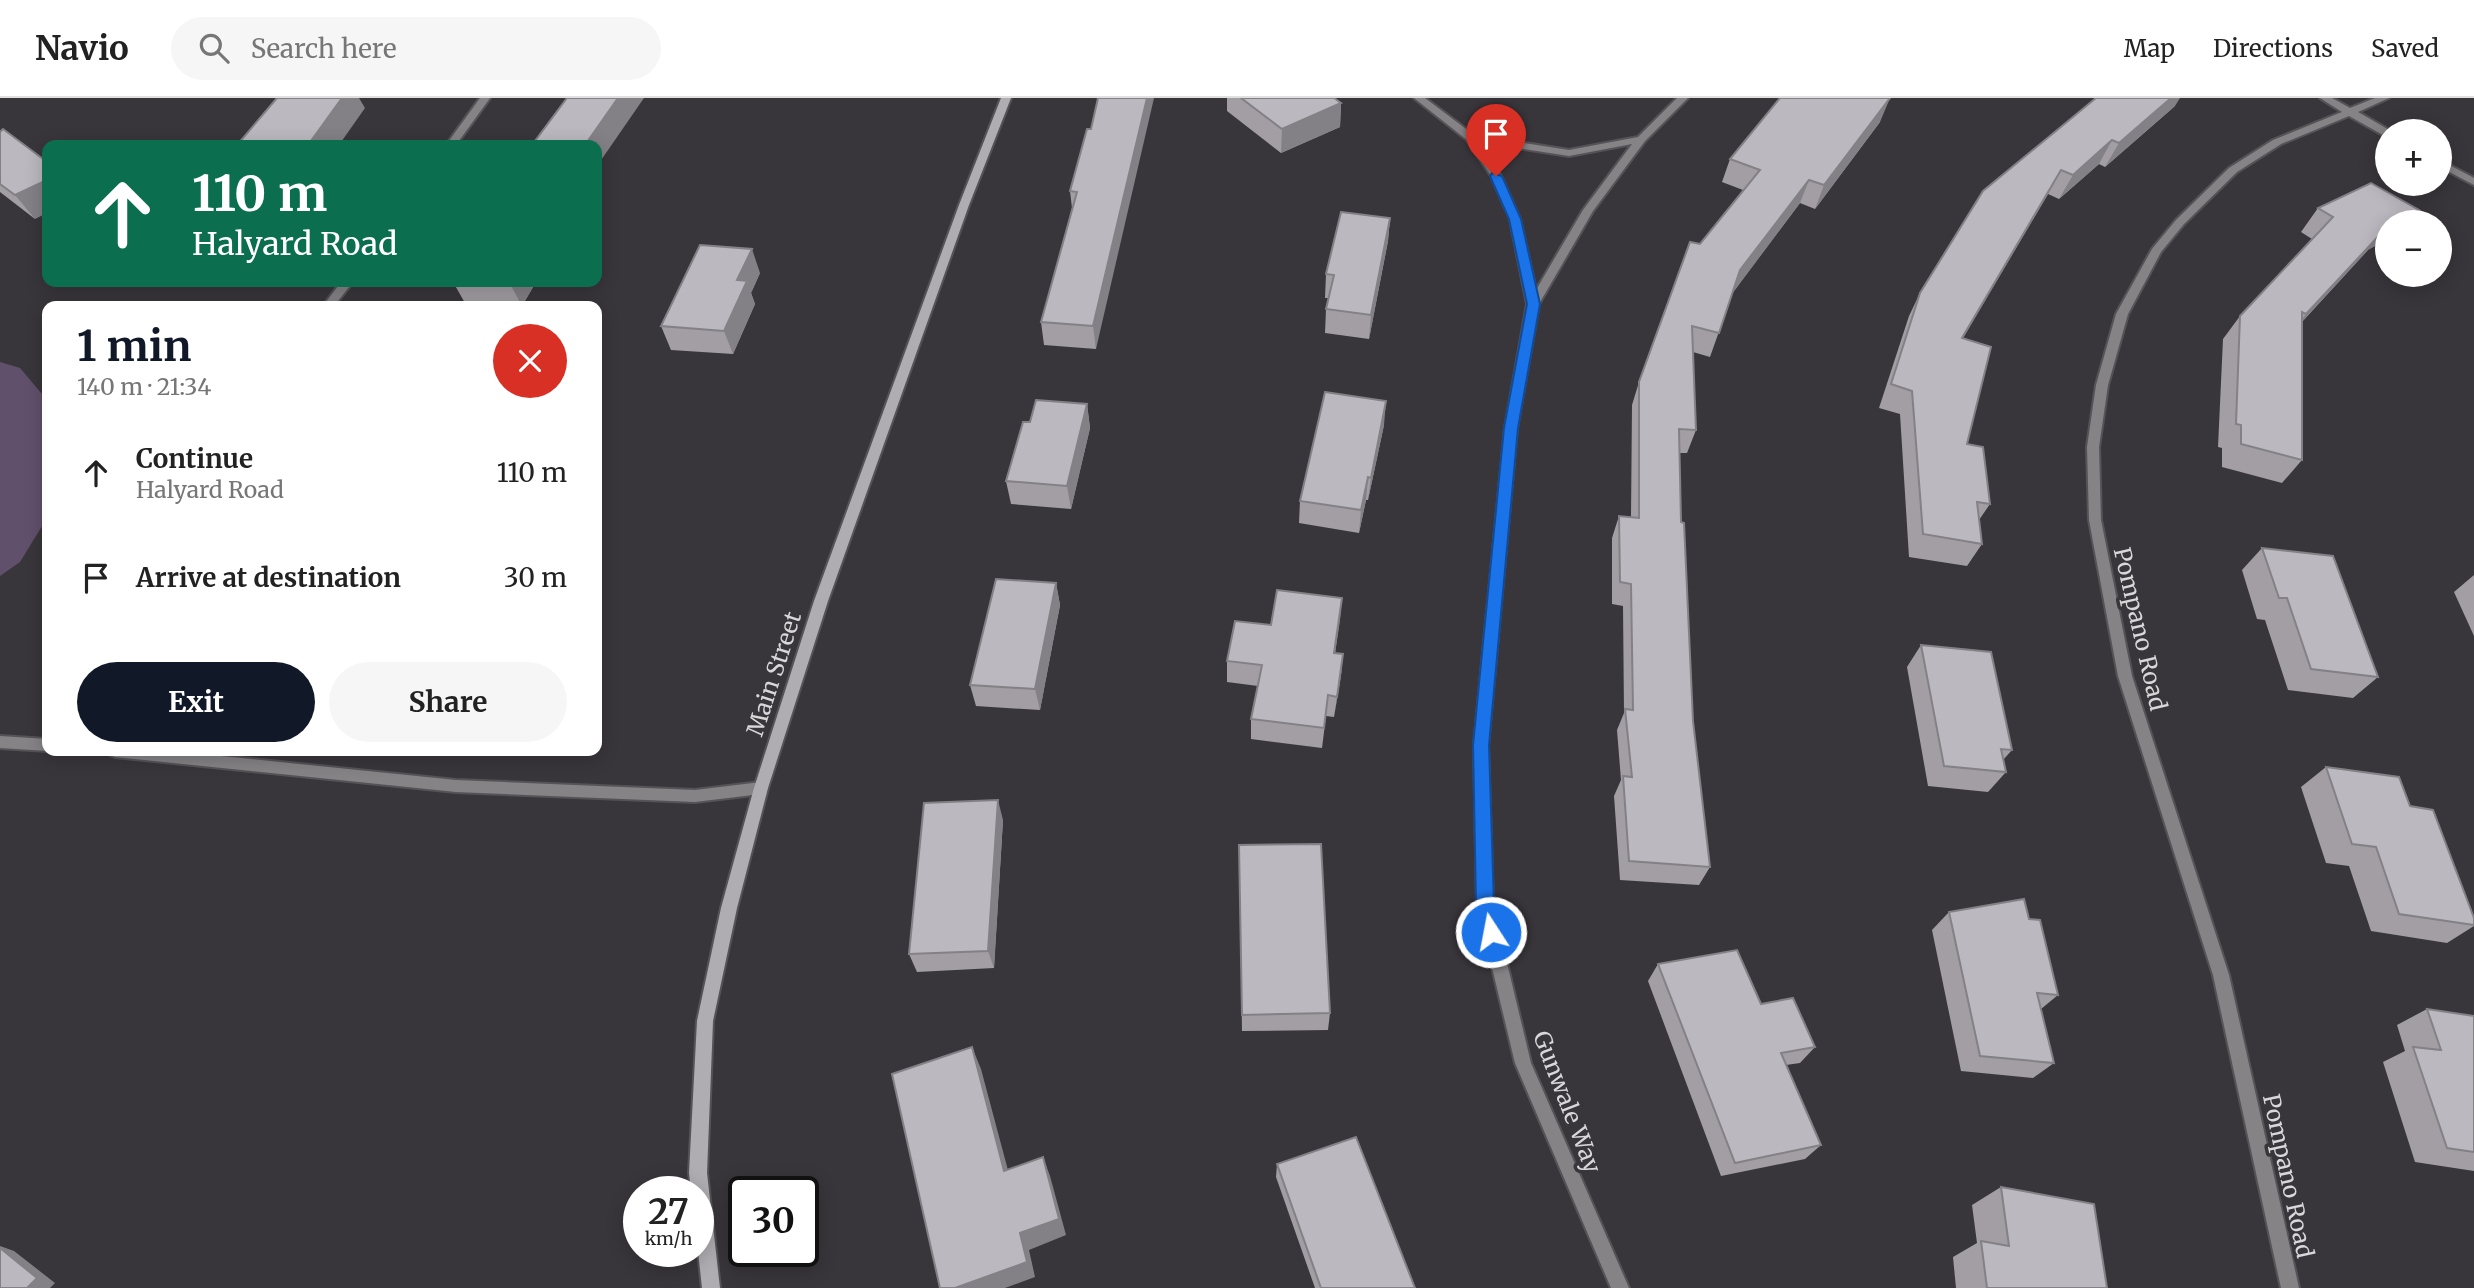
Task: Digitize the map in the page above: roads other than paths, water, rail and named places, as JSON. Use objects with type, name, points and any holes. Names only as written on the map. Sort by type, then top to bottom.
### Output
[{"type":"main road","name":"Main Street","points":[[711,1288],[698,1173],[705,1021],[729,908],[761,788],[821,601],[964,205],[1006,98]]},
{"type":"street","points":[[455,140],[485,98]]},
{"type":"street","points":[[1419,98],[1471,138],[1496,176],[1515,219],[1534,304]]},
{"type":"street","name":"Gunwale Way","points":[[1620,1288],[1523,1063],[1485,905],[1481,745],[1511,428],[1534,304],[1588,210],[1640,139],[1683,98]]},
{"type":"street","points":[[2325,98],[2375,126]]},
{"type":"street","name":"Pompano Road","points":[[2290,1288],[2221,975],[2125,677],[2095,520],[2093,447],[2102,385],[2122,314],[2156,251],[2180,222],[2232,170],[2277,142],[2384,98]]},
{"type":"street","points":[[1471,138],[1569,153],[1640,139]]},
{"type":"street","points":[[2452,170],[2474,182]]},
{"type":"street","points":[[332,301],[343,287]]},
{"type":"street","points":[[0,742],[42,746]]},
{"type":"street","points":[[164,756],[456,786],[695,796],[761,788]]}]
